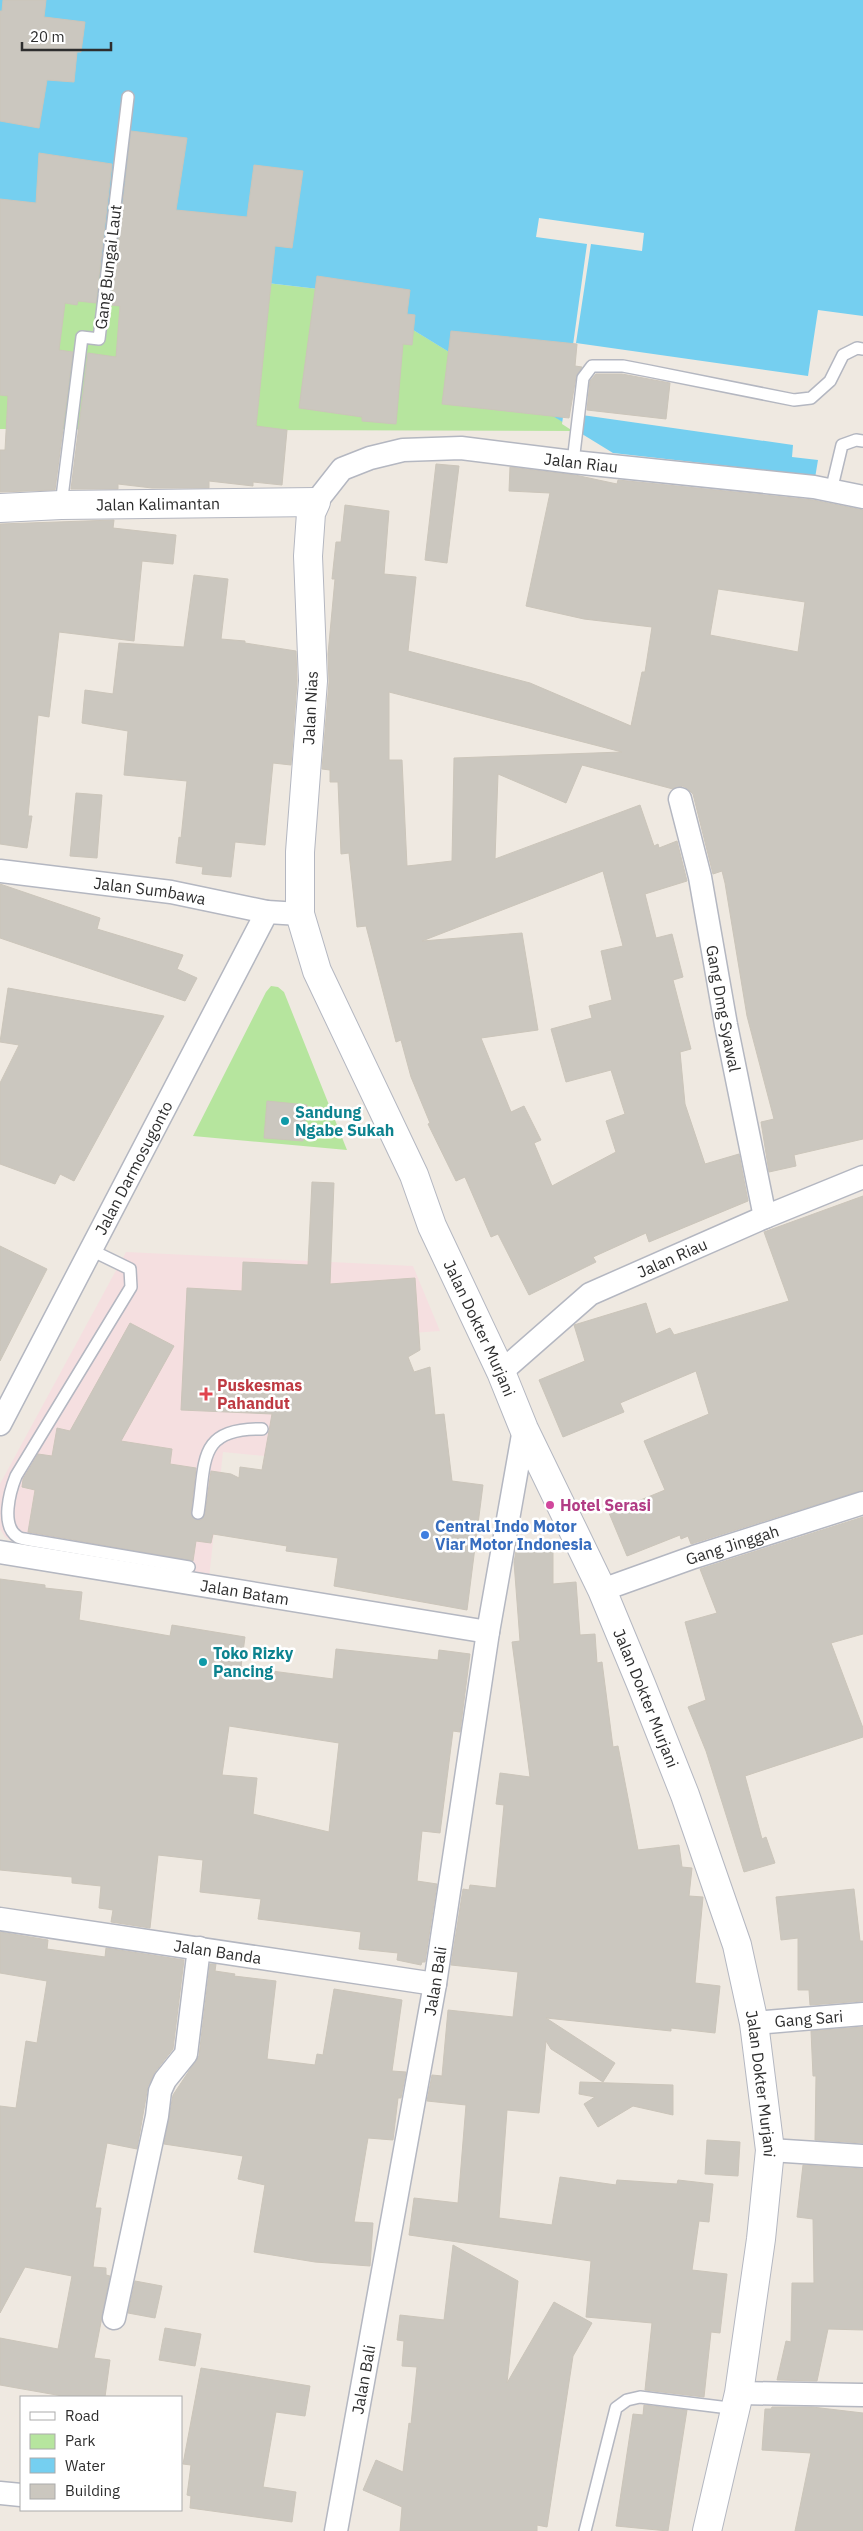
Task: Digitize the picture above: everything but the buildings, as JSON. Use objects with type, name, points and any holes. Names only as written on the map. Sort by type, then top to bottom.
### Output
[{"type":"street","name":"Jalan Riau","points":[[316,502],[342,469],[370,458],[402,450],[460,448],[572,462],[676,471],[814,487],[863,497]]},
{"type":"street","name":"Jalan Kalimantan","points":[[0,508],[61,505],[316,502]]},
{"type":"street","name":"Jalan Nias","points":[[300,914],[300,852],[313,681],[308,556],[311,513],[316,502]]},
{"type":"street","name":"Gang Dmg Syawal","points":[[680,799],[700,877],[726,1025],[765,1217]]},
{"type":"street","name":"Jalan Sumbawa","points":[[0,871],[170,892],[267,912],[300,914]]},
{"type":"street","name":"Jalan Darmosugonto","points":[[0,1424],[267,912]]},
{"type":"street","name":"Jalan Dokter Murjani","points":[[300,914],[317,972],[414,1175],[432,1226],[501,1372],[524,1429],[602,1590],[691,1814],[737,1945],[754,2022],[770,2150],[761,2239],[738,2401],[707,2531]]},
{"type":"street","name":"Jalan Riau","points":[[501,1372],[590,1294],[765,1217],[863,1177]]},
{"type":"street","name":"Jalan Bali","points":[[336,2531],[435,1984],[488,1632],[524,1429]]},
{"type":"street","name":"Gang Jinggah","points":[[602,1590],[694,1557],[863,1503]]},
{"type":"street","name":"Jalan Batam","points":[[0,1552],[189,1571],[488,1632]]},
{"type":"street","name":"Jalan Banda","points":[[0,1919],[435,1984]]},
{"type":"street","points":[[114,2318],[157,2116],[160,2091],[165,2080],[186,2054],[199,1948]]},
{"type":"street","name":"Gang Sari","points":[[754,2022],[863,2014]]},
{"type":"street","points":[[770,2150],[863,2156]]},
{"type":"street","points":[[738,2401],[863,2396]]},
{"type":"street","points":[[0,2493],[20,2495]]},
{"type":"lane","name":"Gang Bungai Laut","points":[[61,505],[82,337],[99,339],[128,97]]},
{"type":"lane","points":[[572,462],[583,378],[592,366],[622,366],[794,400],[811,398],[830,381],[843,355],[857,348],[863,349]]},
{"type":"lane","points":[[830,491],[842,445],[856,440],[863,441]]},
{"type":"lane","points":[[91,1250],[130,1269],[130,1287],[16,1476],[12,1486],[8,1516],[11,1529],[18,1537],[30,1540],[189,1571]]},
{"type":"lane","points":[[198,1513],[208,1452],[213,1442],[222,1435],[240,1429],[262,1429]]},
{"type":"lane","points":[[585,2531],[616,2408],[627,2400],[640,2397],[738,2401]]},
{"type":"shaded area","name":"Puskesmas Pahandut","points":[[126,1252],[413,1266],[440,1331],[357,1337],[370,1466],[223,1452],[209,1578],[18,1545],[5,1537],[0,1529],[0,1484]]},
{"type":"green space","points":[[0,252],[353,293],[578,431],[0,429]]},
{"type":"green space","points":[[271,986],[278,987],[284,992],[347,1150],[193,1136],[266,992]]},
{"type":"water","points":[[0,0],[863,0],[863,481],[613,453],[353,293],[0,252]]},
{"type":"pier","points":[[539,218],[644,233],[642,251],[591,244],[576,343],[808,376],[818,310],[863,316],[863,484],[815,478],[818,460],[792,457],[793,445],[582,415],[579,435],[562,424],[587,244],[536,237]]},
{"type":"place","name":"Sandung Ngabe Sukah","points":[[285,1121]]},
{"type":"place","name":"Puskesmas Pahandut","points":[[206,1394]]},
{"type":"place","name":"Hotel Serasi","points":[[550,1505]]},
{"type":"place","name":"Central Indo Motor Viar Motor Indonesia","points":[[425,1535]]},
{"type":"place","name":"Toko Rizky Pancing","points":[[203,1662]]}]
